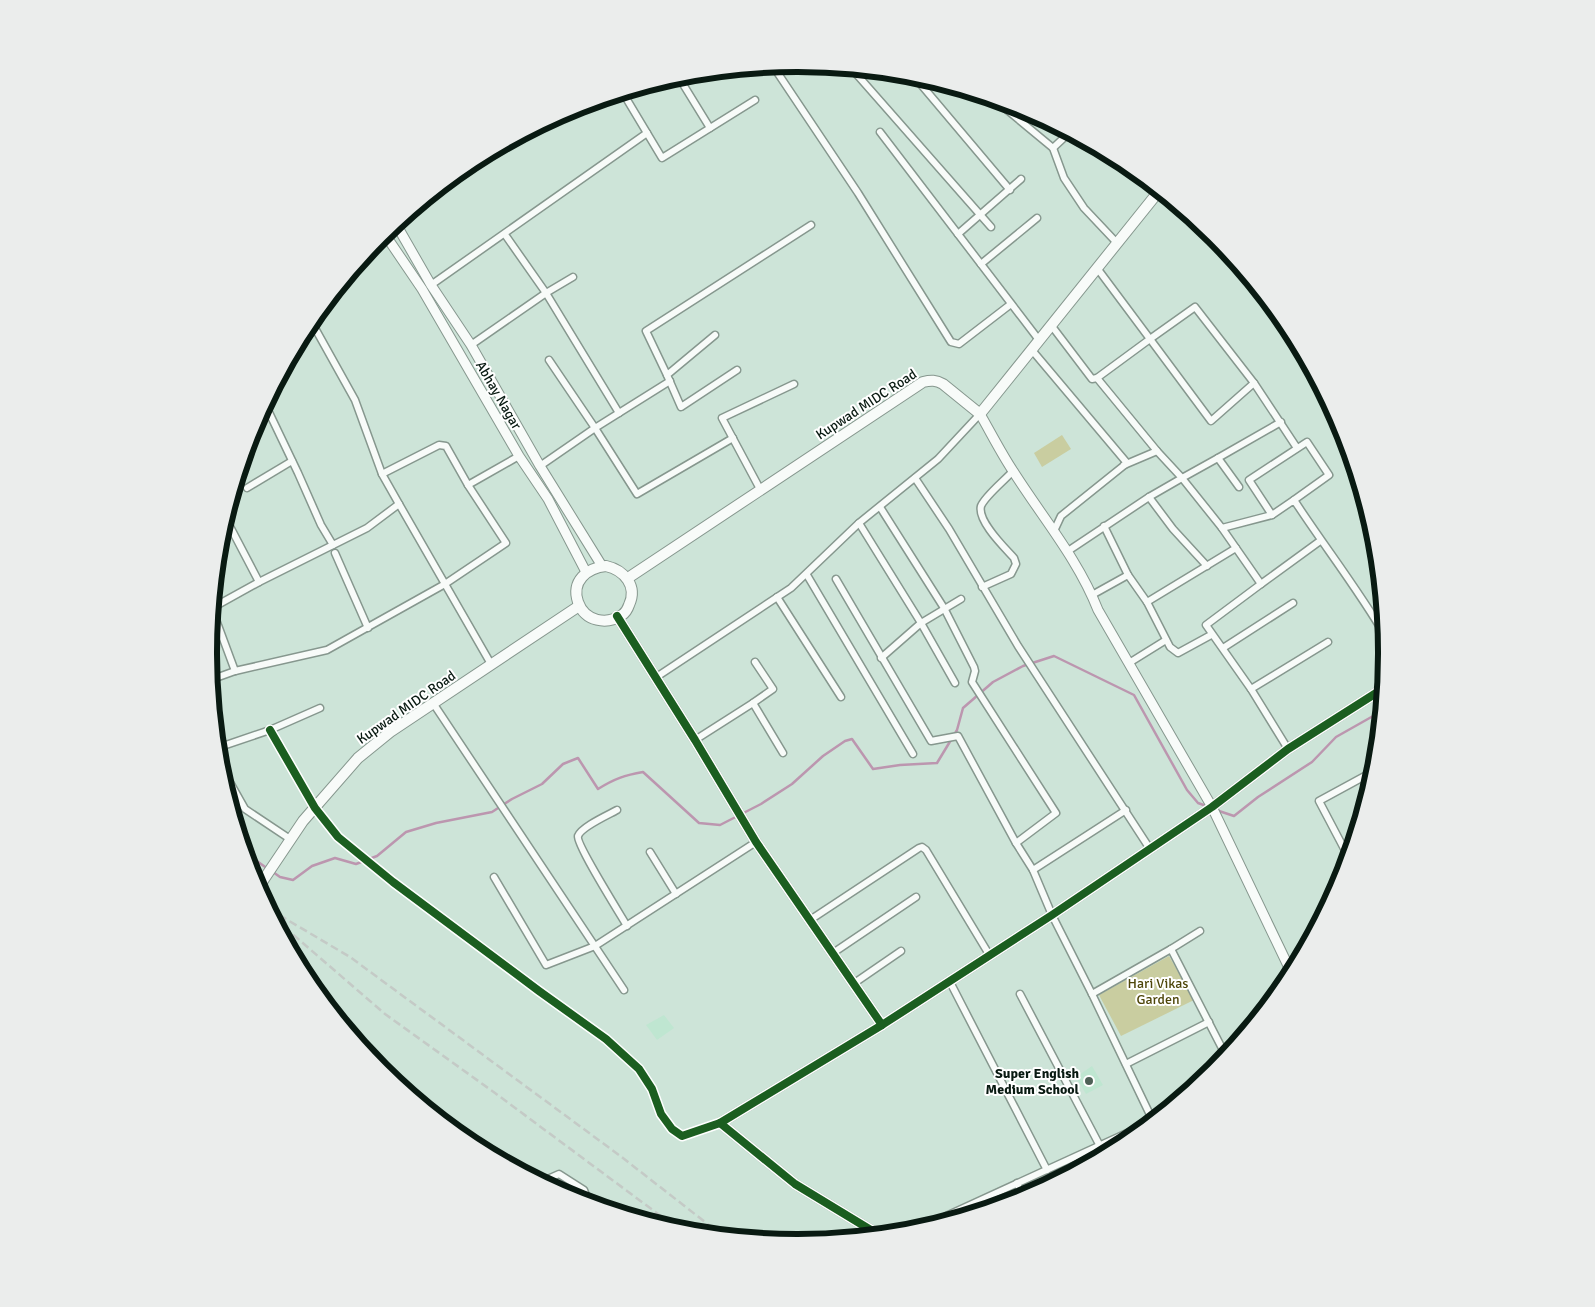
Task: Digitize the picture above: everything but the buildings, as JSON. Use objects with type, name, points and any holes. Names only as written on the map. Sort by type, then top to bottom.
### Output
[{"type":"main road","points":[[980,414],[1155,196]]},
{"type":"main road","name":"Kupwad MIDC Road","points":[[628,578],[923,382],[930,380],[943,384],[980,414]]},
{"type":"main road","points":[[602,566],[614,568],[628,578],[631,586],[631,602],[622,615],[607,621],[599,621],[591,618],[579,606],[577,590],[586,572],[602,566]]},
{"type":"main road","name":"Kupwad MIDC Road","points":[[263,880],[290,839],[321,799],[358,758],[390,732],[579,606]]},
{"type":"street","points":[[778,73],[858,193],[951,342],[959,344],[1011,304]]},
{"type":"street","points":[[858,76],[991,226]]},
{"type":"street","points":[[683,84],[710,128]]},
{"type":"street","points":[[923,87],[1010,190]]},
{"type":"street","points":[[626,98],[662,158],[755,100]]},
{"type":"street","points":[[1020,117],[1053,148],[1064,178],[1084,208],[1117,243]]},
{"type":"street","points":[[880,132],[1039,340]]},
{"type":"street","points":[[431,285],[647,133]]},
{"type":"street","points":[[1053,148],[1062,136]]},
{"type":"street","points":[[958,234],[1021,179]]},
{"type":"street","points":[[981,264],[1037,218]]},
{"type":"street","points":[[737,370],[681,407],[646,332],[811,225]]},
{"type":"street","points":[[400,231],[431,285],[471,345],[540,466],[602,566]]},
{"type":"street","points":[[506,236],[546,293],[619,413]]},
{"type":"street","name":"Abhay Nagar","points":[[389,241],[422,289],[519,456],[548,499],[586,572]]},
{"type":"street","points":[[1097,268],[1211,422],[1254,383]]},
{"type":"street","points":[[471,345],[546,293],[573,277]]},
{"type":"street","points":[[1051,325],[1092,379],[1097,378],[1195,307],[1254,383],[1297,448]]},
{"type":"street","points":[[315,329],[355,400],[382,474],[492,664]]},
{"type":"street","points":[[666,374],[715,335]]},
{"type":"street","points":[[1031,349],[1114,446],[1127,463],[1124,465]]},
{"type":"street","points":[[549,360],[637,494],[732,438]]},
{"type":"street","points":[[1097,378],[1222,528],[1261,584]]},
{"type":"street","points":[[540,466],[595,428],[670,381]]},
{"type":"street","points":[[760,489],[722,418],[794,384]]},
{"type":"street","points":[[270,412],[332,545]]},
{"type":"street","points":[[655,678],[791,588],[807,575],[859,523],[938,459],[980,414],[1013,471],[1068,551],[1098,610],[1212,807],[1288,965]]},
{"type":"street","points":[[1068,551],[1149,497],[1281,422]]},
{"type":"street","points":[[1222,528],[1272,515],[1329,475],[1307,442],[1249,480],[1272,515]]},
{"type":"street","points":[[218,677],[235,671],[327,650],[445,584],[506,543],[468,485],[446,446],[442,444],[382,474]]},
{"type":"street","points":[[1054,531],[1061,516],[1124,465],[1157,451]]},
{"type":"street","points":[[468,485],[519,456]]},
{"type":"street","points":[[1218,458],[1239,487]]},
{"type":"street","points":[[247,488],[292,461]]},
{"type":"street","points":[[982,586],[1011,574],[1016,564],[1014,558],[988,527],[981,512],[982,505],[990,494],[1013,471]]},
{"type":"street","points":[[915,478],[950,529],[1018,646],[1150,849]]},
{"type":"street","points":[[1149,497],[1173,528],[1207,566]]},
{"type":"street","points":[[1294,500],[1377,622]]},
{"type":"street","points":[[219,604],[367,528],[399,504]]},
{"type":"street","points":[[880,506],[944,608],[974,667],[975,671],[972,682],[1056,813],[1016,843]]},
{"type":"street","points":[[859,523],[955,682]]},
{"type":"street","points":[[1104,526],[1128,576],[1147,602],[1170,647],[1178,653],[1211,635]]},
{"type":"street","points":[[231,528],[259,582]]},
{"type":"street","points":[[1288,749],[1251,689],[1206,626],[1320,540]]},
{"type":"street","points":[[1147,602],[1236,548]]},
{"type":"street","points":[[335,553],[368,628]]},
{"type":"street","points":[[807,575],[913,754]]},
{"type":"street","points":[[1092,595],[1128,576]]},
{"type":"street","points":[[836,579],[931,741],[958,736],[1016,843],[1033,870],[1052,915],[1126,1064],[1149,1115]]},
{"type":"street","points":[[777,597],[842,697]]},
{"type":"street","points":[[881,658],[921,623],[961,599]]},
{"type":"street","points":[[1223,648],[1293,603]]},
{"type":"street","points":[[617,616],[756,842],[882,1025]]},
{"type":"street","points":[[218,624],[235,671]]},
{"type":"street","points":[[1129,664],[1166,640]]},
{"type":"street","points":[[1251,689],[1328,642]]},
{"type":"street","points":[[695,740],[773,689],[755,662]]},
{"type":"street","points":[[270,730],[315,808],[338,837],[393,882],[538,991],[606,1039],[639,1070],[652,1089],[661,1114],[672,1129],[682,1136],[720,1123],[950,982],[1212,807],[1288,749],[1377,693]]},
{"type":"street","points":[[433,703],[624,990]]},
{"type":"street","points":[[753,703],[783,753]]},
{"type":"street","points":[[224,746],[270,730],[320,708]]},
{"type":"street","points":[[1344,849],[1319,801],[1365,776]]},
{"type":"street","points":[[232,788],[245,809],[290,839]]},
{"type":"street","points":[[616,810],[584,828],[578,835],[578,839],[584,854],[627,926]]},
{"type":"street","points":[[1033,870],[1126,810]]},
{"type":"street","points":[[494,877],[546,965],[595,946],[756,842]]},
{"type":"street","points":[[810,920],[922,847],[926,850],[990,956]]},
{"type":"street","points":[[650,852],[676,894]]},
{"type":"street","points":[[832,953],[916,897]]},
{"type":"street","points":[[1092,994],[1171,950],[1200,931]]},
{"type":"street","points":[[1171,950],[1222,1049]]},
{"type":"street","points":[[853,984],[901,951]]},
{"type":"street","points":[[950,982],[1047,1170]]},
{"type":"street","points":[[1020,994],[1100,1146]]},
{"type":"street","points":[[1126,1064],[1209,1022]]},
{"type":"street","points":[[720,1123],[795,1184],[871,1230]]},
{"type":"street","points":[[948,1215],[1121,1136]]},
{"type":"street","points":[[549,1178],[559,1174],[584,1190],[585,1194]]},
{"type":"street","points":[[1017,1183],[1020,1190]]},
{"type":"shaded area","points":[[664,1015],[674,1028],[657,1040],[646,1025]]},
{"type":"shaded area","name":"Super English Medium School","points":[[1092,1066],[1103,1085],[1086,1094],[1076,1077]]},
{"type":"green space","points":[[1062,435],[1071,449],[1042,467],[1034,453]]},
{"type":"green space","name":"Hari Vikas Garden","points":[[1169,956],[1194,1000],[1121,1036],[1099,995]]},
{"type":"waterway","points":[[273,872],[280,877],[293,880],[312,866],[335,858],[356,864],[377,856],[406,832],[436,823],[492,812],[512,799],[542,784],[563,764],[578,758],[598,789],[620,778],[643,772],[699,823],[720,825],[761,804],[792,784],[823,756],[845,741],[852,739],[873,769],[937,763],[957,730],[963,708],[993,682],[1023,666],[1054,656],[1134,695],[1187,790],[1198,803],[1209,807]]},
{"type":"waterway","points":[[1216,810],[1234,816],[1258,797],[1312,762],[1336,737],[1375,715]]},
{"type":"waterway","points":[[255,859],[268,869]]},
{"type":"railway","points":[[278,915],[350,957],[619,1155],[713,1228]]},
{"type":"railway","points":[[286,928],[385,1014],[665,1219]]},
{"type":"cycle path","points":[[617,616],[756,842],[882,1025],[720,1123],[795,1184],[871,1230]]},
{"type":"cycle path","points":[[882,1025],[1052,915],[1212,807],[1288,749],[1377,693]]},
{"type":"cycle path","points":[[270,730],[315,808],[338,837],[393,882],[606,1039],[639,1069],[652,1089],[661,1114],[672,1129],[682,1136],[720,1123]]},
{"type":"place","name":"Super English Medium School","points":[[1089,1081]]}]
